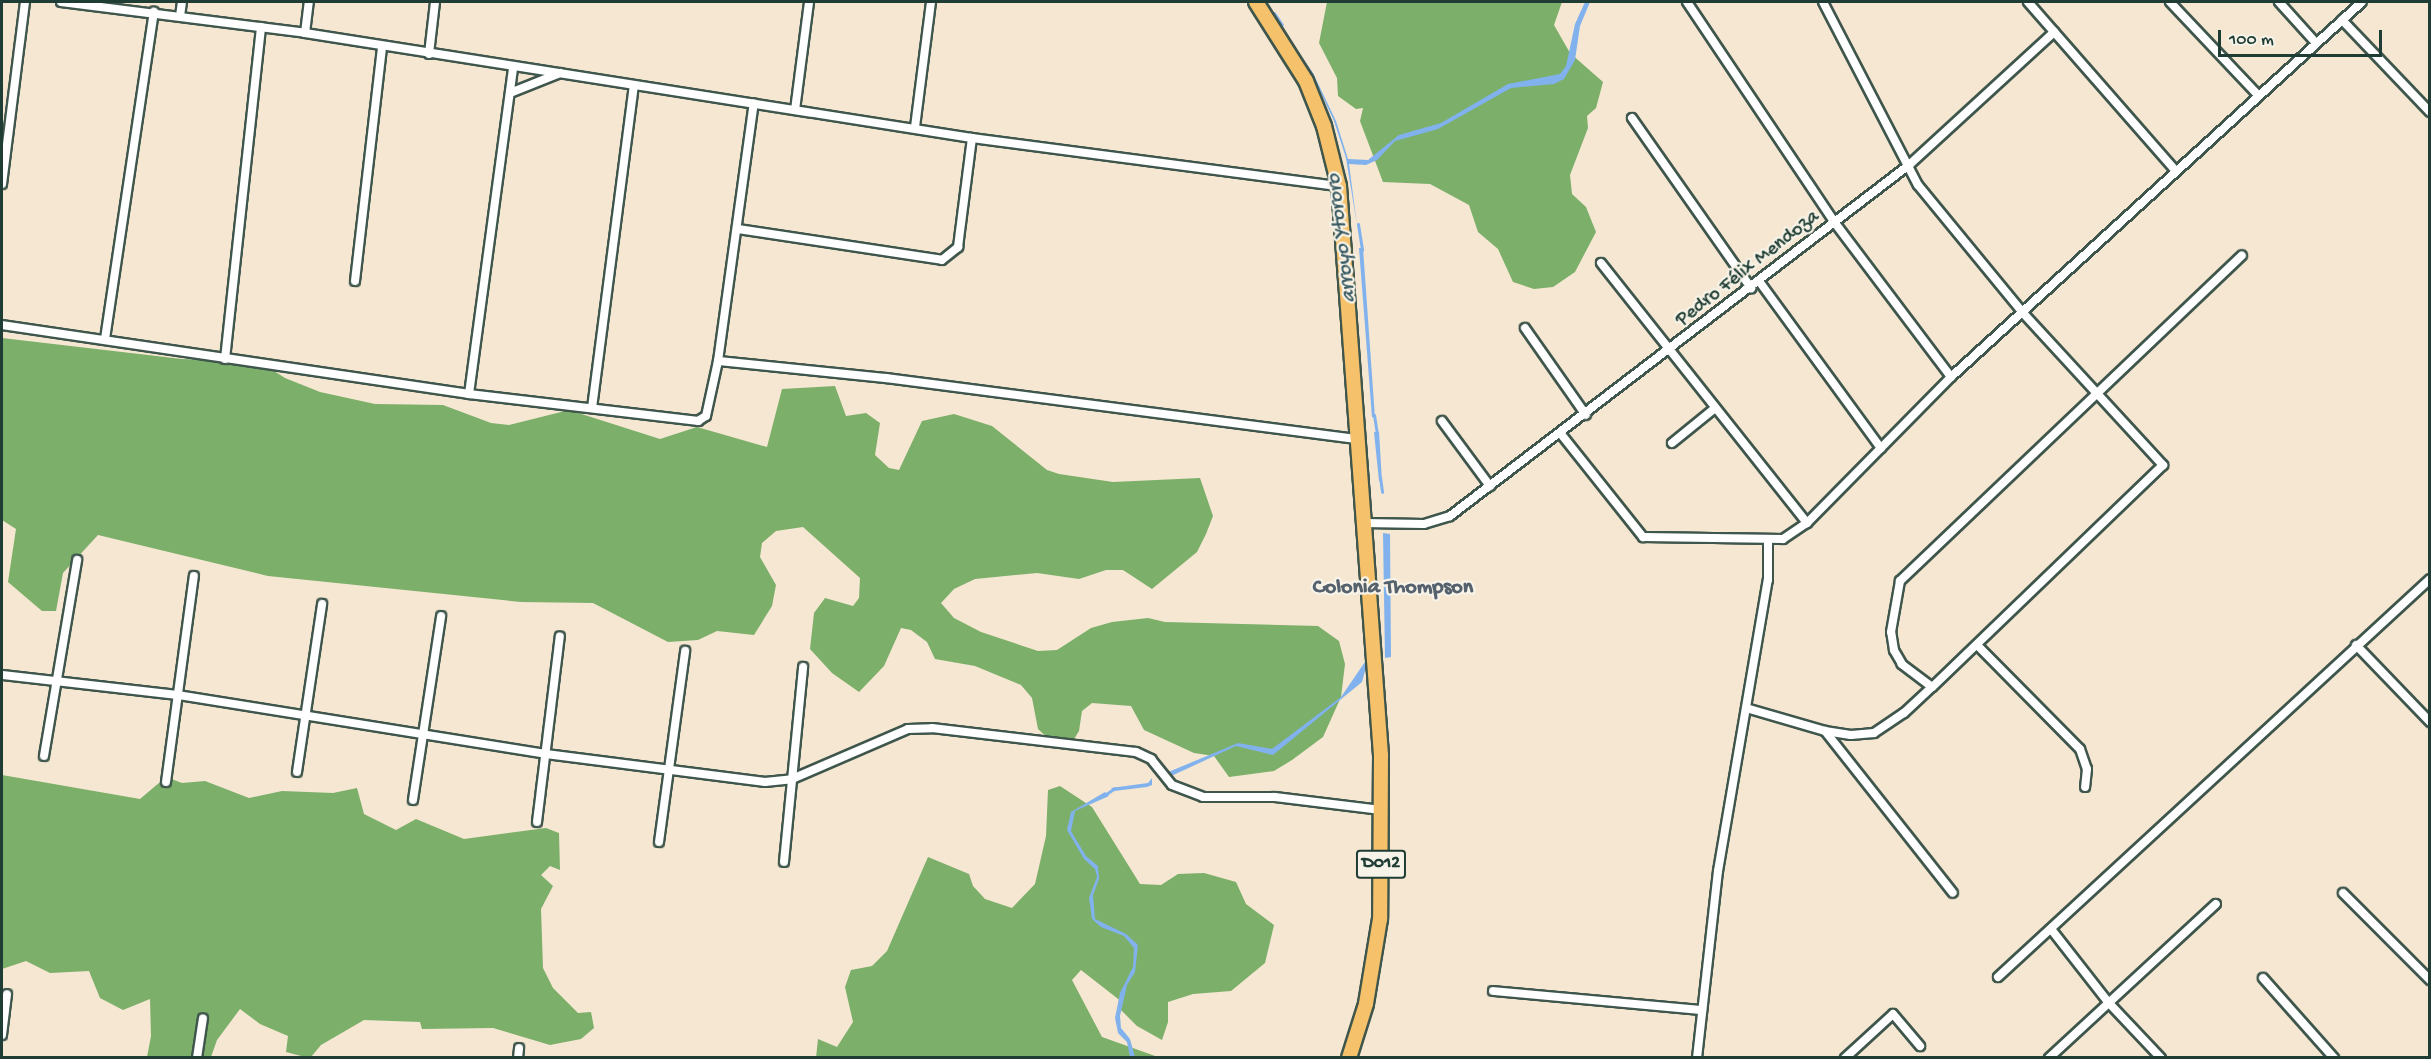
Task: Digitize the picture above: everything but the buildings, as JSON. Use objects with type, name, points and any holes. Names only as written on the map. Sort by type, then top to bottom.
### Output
[{"type":"main road","name":"D012","points":[[1256,2],[1306,81],[1324,126],[1339,186],[1374,667],[1381,810],[1380,919],[1366,1004],[1349,1058]]},
{"type":"street","points":[[2,184],[25,2]]},
{"type":"street","points":[[61,2],[154,12],[304,33],[560,73],[634,87],[915,127],[972,138],[1339,186]]},
{"type":"street","points":[[180,16],[182,2]]},
{"type":"street","points":[[304,33],[309,2]]},
{"type":"street","points":[[429,54],[435,2]]},
{"type":"street","points":[[795,110],[809,2]]},
{"type":"street","points":[[915,127],[931,2]]},
{"type":"street","points":[[1687,2],[1835,223],[1951,377]]},
{"type":"street","points":[[2028,2],[2175,170]]},
{"type":"street","points":[[2170,2],[2257,94]]},
{"type":"street","points":[[2279,2],[2316,43]]},
{"type":"street","points":[[1561,434],[1643,537],[1783,539],[1807,523],[1951,377],[2023,313],[2257,94],[2362,2]]},
{"type":"street","points":[[1746,708],[1825,731],[1874,733],[1904,713],[1978,646],[2163,465],[2099,392],[2023,313],[1918,185],[1827,3]]},
{"type":"street","points":[[105,339],[154,12]]},
{"type":"street","points":[[2342,20],[2430,112]]},
{"type":"street","points":[[225,359],[261,27]]},
{"type":"street","name":"Pedro Félix Mendoza","points":[[1364,523],[1424,524],[1450,516],[1561,434],[1909,165],[2054,32]]},
{"type":"street","points":[[355,281],[382,47]]},
{"type":"street","points":[[469,394],[513,67]]},
{"type":"street","points":[[510,93],[560,73]]},
{"type":"street","points":[[592,408],[634,87]]},
{"type":"street","points":[[2,325],[469,394],[703,420],[718,361],[754,104]]},
{"type":"street","points":[[1632,118],[1751,288]]},
{"type":"street","points":[[738,230],[942,260],[958,248],[972,138]]},
{"type":"street","points":[[1932,687],[1902,664],[1894,650],[1891,632],[1900,580],[2242,255]]},
{"type":"street","points":[[1601,263],[1807,523]]},
{"type":"street","points":[[1759,281],[1881,448]]},
{"type":"street","points":[[1525,328],[1586,414]]},
{"type":"street","points":[[718,361],[886,378],[1358,439]]},
{"type":"street","points":[[1672,442],[1715,408]]},
{"type":"street","points":[[1442,421],[1490,486]]},
{"type":"street","points":[[1697,1058],[1718,871],[1768,580],[1768,539]]},
{"type":"street","points":[[44,756],[54,682],[77,560]]},
{"type":"street","points":[[166,782],[195,576]]},
{"type":"street","points":[[1998,977],[2430,579]]},
{"type":"street","points":[[297,772],[322,604]]},
{"type":"street","points":[[413,800],[441,616]]},
{"type":"street","points":[[537,822],[560,636]]},
{"type":"street","points":[[2356,645],[2430,722]]},
{"type":"street","points":[[1978,646],[2073,740],[2085,760],[2085,787]]},
{"type":"street","points":[[659,843],[685,651]]},
{"type":"street","points":[[784,862],[803,667]]},
{"type":"street","points":[[2,675],[178,695],[546,754],[765,782],[792,779],[872,742],[908,729],[932,728],[1136,752],[1151,759],[1172,785],[1203,797],[1275,797],[1381,810]]},
{"type":"street","points":[[1825,731],[1953,893]]},
{"type":"street","points":[[2343,893],[2430,980]]},
{"type":"street","points":[[2049,1058],[2216,904]]},
{"type":"street","points":[[2051,929],[2108,1002],[2162,1058]]},
{"type":"street","points":[[2263,978],[2334,1058]]},
{"type":"street","points":[[1493,991],[1702,1010]]},
{"type":"street","points":[[2,1035],[7,994]]},
{"type":"street","points":[[1845,1058],[1893,1014],[1920,1047]]},
{"type":"street","points":[[197,1058],[203,1018]]},
{"type":"green space","points":[[1327,2],[1562,2],[1554,25],[1570,53],[1603,82],[1596,108],[1587,116],[1588,128],[1570,175],[1572,194],[1586,207],[1596,232],[1575,272],[1553,287],[1534,289],[1513,282],[1498,249],[1478,232],[1469,205],[1430,184],[1383,182],[1360,121],[1363,108],[1356,109],[1338,96],[1337,78],[1319,43]]},
{"type":"green space","points":[[2,338],[182,359],[260,362],[285,378],[320,392],[375,404],[443,405],[491,423],[509,425],[569,410],[660,439],[697,427],[767,447],[782,389],[835,386],[846,416],[866,413],[880,423],[875,455],[889,468],[899,470],[922,421],[954,414],[992,426],[1047,470],[1059,474],[1113,482],[1200,478],[1213,516],[1206,534],[1197,552],[1152,589],[1123,570],[1106,570],[1079,579],[1037,573],[975,579],[954,589],[941,603],[954,618],[981,632],[1038,651],[1057,650],[1091,628],[1112,622],[1148,618],[1165,622],[1318,626],[1339,641],[1345,664],[1341,697],[1323,737],[1292,760],[1274,771],[1229,777],[1214,756],[1194,753],[1144,730],[1131,706],[1092,703],[1082,711],[1079,731],[1068,749],[1051,741],[1038,729],[1032,698],[1021,685],[975,666],[935,659],[927,642],[911,630],[901,628],[884,666],[859,692],[832,673],[810,649],[814,613],[825,598],[853,606],[859,598],[860,578],[803,527],[776,531],[762,543],[760,557],[776,585],[772,606],[754,635],[717,631],[698,640],[668,642],[593,603],[521,602],[268,576],[98,535],[63,573],[56,611],[42,611],[8,582],[16,529],[2,520]]},
{"type":"green space","points":[[2,775],[140,799],[166,777],[182,783],[205,781],[249,798],[282,791],[333,793],[357,788],[364,814],[396,830],[416,819],[464,839],[546,828],[559,833],[560,870],[550,866],[541,875],[553,886],[541,909],[543,968],[553,988],[578,1013],[591,1012],[594,1028],[581,1039],[550,1045],[493,1028],[422,1029],[420,1022],[364,1020],[321,1045],[311,1057],[305,1057],[286,1052],[288,1036],[260,1024],[240,1009],[217,1040],[211,1057],[147,1057],[151,1036],[150,999],[123,1010],[100,998],[89,971],[50,973],[26,961],[2,969]]},
{"type":"green space","points":[[1060,786],[1092,807],[1140,884],[1161,885],[1178,874],[1204,873],[1236,882],[1246,904],[1274,925],[1265,963],[1231,991],[1193,994],[1168,1002],[1168,1022],[1162,1040],[1137,1026],[1119,1008],[1122,1002],[1081,970],[1072,980],[1102,1037],[1158,1057],[816,1058],[818,1039],[837,1047],[853,1022],[845,987],[851,970],[872,966],[887,951],[928,857],[969,874],[973,886],[985,899],[1012,908],[1035,884],[1046,836],[1048,790]]},
{"type":"water","points":[[1585,2],[1590,2],[1580,26],[1575,60],[1564,79],[1554,84],[1511,88],[1438,129],[1395,141],[1377,160],[1366,165],[1349,164],[1357,225],[1346,158],[1334,121],[1312,74],[1279,23],[1313,73],[1336,121],[1348,159],[1368,160],[1399,135],[1441,123],[1508,84],[1560,74],[1566,66],[1575,24]]},
{"type":"water","points":[[1359,248],[1363,248],[1375,418],[1372,417]]},
{"type":"water","points":[[1374,432],[1379,432],[1382,481],[1379,481]]},
{"type":"water","points":[[1383,533],[1390,534],[1391,657],[1385,658]]},
{"type":"water","points":[[1369,656],[1362,682],[1273,755],[1236,746],[1169,777],[1166,773],[1238,743],[1272,749],[1341,697]]},
{"type":"water","points":[[1152,778],[1152,785],[1147,787],[1114,791],[1111,788],[1148,783]]},
{"type":"water","points":[[1105,792],[1109,796],[1075,811],[1071,831],[1086,856],[1098,866],[1099,879],[1093,895],[1095,919],[1126,934],[1138,945],[1135,972],[1127,985],[1120,1016],[1121,1028],[1130,1039],[1135,1057],[1130,1057],[1127,1042],[1118,1033],[1115,1018],[1120,993],[1133,967],[1134,948],[1124,936],[1101,927],[1092,919],[1089,898],[1097,877],[1095,869],[1084,859],[1067,830],[1071,812]]},
{"type":"waterway","points":[[1274,13],[1282,25]]},
{"type":"waterway","name":"arroyo Ytororo","points":[[1358,224],[1362,250]]},
{"type":"waterway","name":"arroyo Ytororo","points":[[1374,415],[1377,435]]},
{"type":"waterway","name":"arroyo Ytororo","points":[[1380,477],[1382,492]]},
{"type":"waterway","name":"arroyo Ytororo","points":[[1103,796],[1115,788]]},
{"type":"district","name":"Colonia Thompson","points":[[1393,589]]}]
